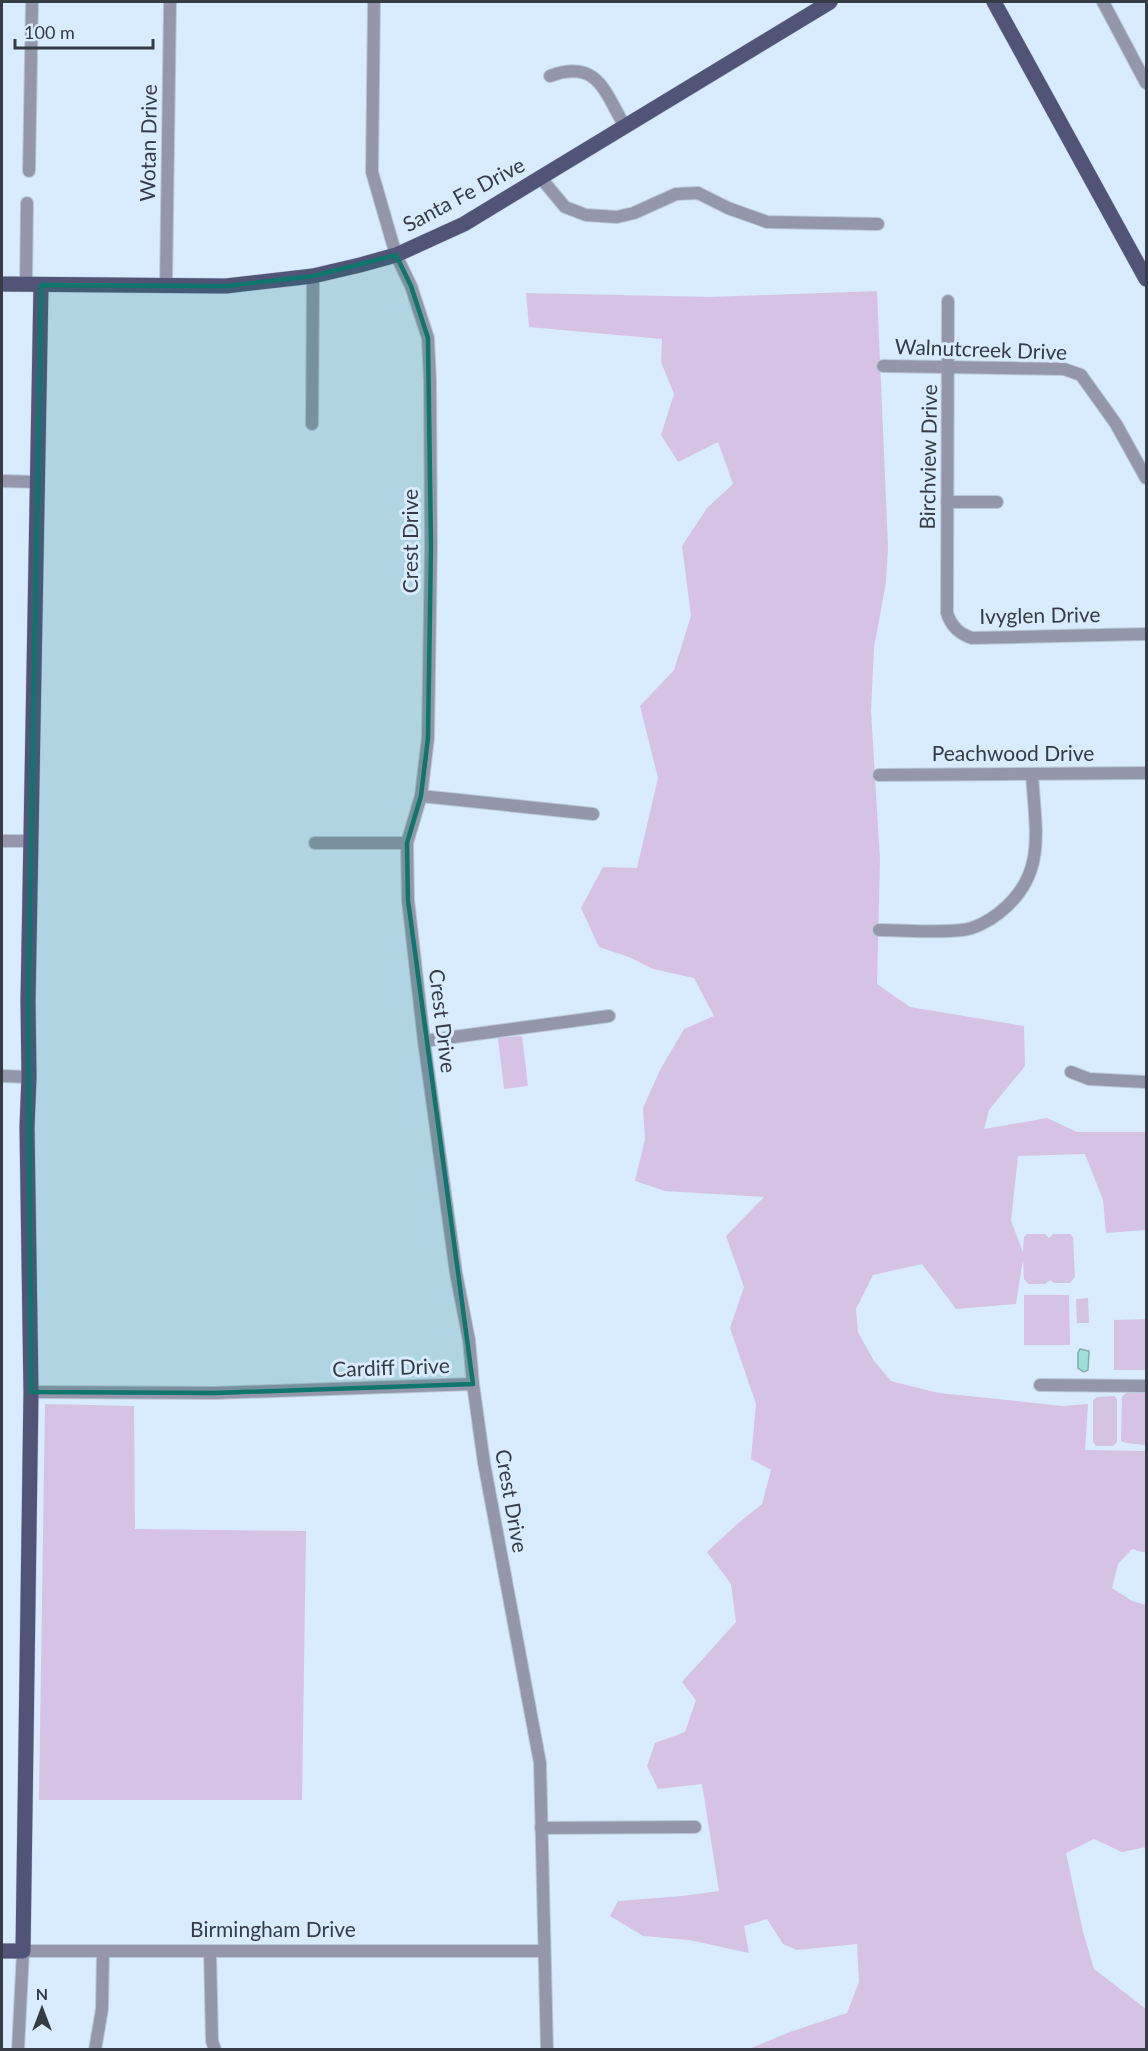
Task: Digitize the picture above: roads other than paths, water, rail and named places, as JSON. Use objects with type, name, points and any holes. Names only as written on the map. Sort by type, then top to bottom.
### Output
[{"type":"main road","name":"Santa Fe Drive","points":[[2,284],[226,286],[313,276],[396,255],[447,233],[830,2]]},
{"type":"main road","points":[[994,2],[1142,259],[1146,279]]},
{"type":"main road","points":[[23,1951],[31,1392],[27,1127],[28,1001],[38,482],[34,285]]},
{"type":"main road","name":"Birmingham Drive","points":[[2,1951],[23,1951]]},
{"type":"street","points":[[29,171],[32,2]]},
{"type":"street","name":"Wotan Drive","points":[[166,285],[170,2]]},
{"type":"street","name":"Crest Drive","points":[[374,2],[372,172],[396,255],[411,286],[428,338],[431,547],[428,738],[421,796],[406,843],[408,900],[424,1041],[456,1273],[470,1340],[473,1384],[484,1463],[540,1763],[547,2049]]},
{"type":"street","points":[[1103,2],[1146,83]]},
{"type":"street","points":[[550,76],[577,70],[590,74],[602,88],[624,125]]},
{"type":"street","points":[[540,177],[565,207],[586,215],[617,217],[634,213],[676,194],[698,193],[728,208],[767,222],[878,224]]},
{"type":"street","points":[[27,203],[34,285]]},
{"type":"street","points":[[312,423],[313,276]]},
{"type":"street","name":"Birchview Drive","points":[[948,301],[950,367],[948,614]]},
{"type":"street","name":"Walnutcreek Drive","points":[[884,366],[1064,369],[1077,372],[1116,424],[1146,478]]},
{"type":"street","points":[[2,482],[38,482]]},
{"type":"street","points":[[948,502],[997,502]]},
{"type":"street","name":"Ivyglen Drive","points":[[948,614],[950,622],[962,635],[972,638],[1146,633]]},
{"type":"street","name":"Peachwood Drive","points":[[879,775],[1146,773]]},
{"type":"street","points":[[879,930],[964,930],[991,920],[1012,903],[1021,892],[1032,870],[1036,844],[1032,774]]},
{"type":"street","points":[[421,796],[593,814]]},
{"type":"street","points":[[2,841],[32,841]]},
{"type":"street","points":[[315,843],[406,843]]},
{"type":"street","points":[[424,1041],[609,1016]]},
{"type":"street","points":[[1071,1072],[1089,1079],[1146,1082]]},
{"type":"street","points":[[2,1076],[29,1077]]},
{"type":"street","name":"Cardiff Drive","points":[[31,1392],[215,1393],[473,1384]]},
{"type":"street","points":[[1040,1384],[1146,1386]]},
{"type":"street","points":[[541,1828],[695,1827]]},
{"type":"street","points":[[18,2049],[23,1951]]},
{"type":"street","name":"Birmingham Drive","points":[[23,1951],[544,1951]]},
{"type":"street","points":[[95,2049],[102,2009],[103,1951]]},
{"type":"street","points":[[210,1951],[212,2042],[215,2049]]}]
